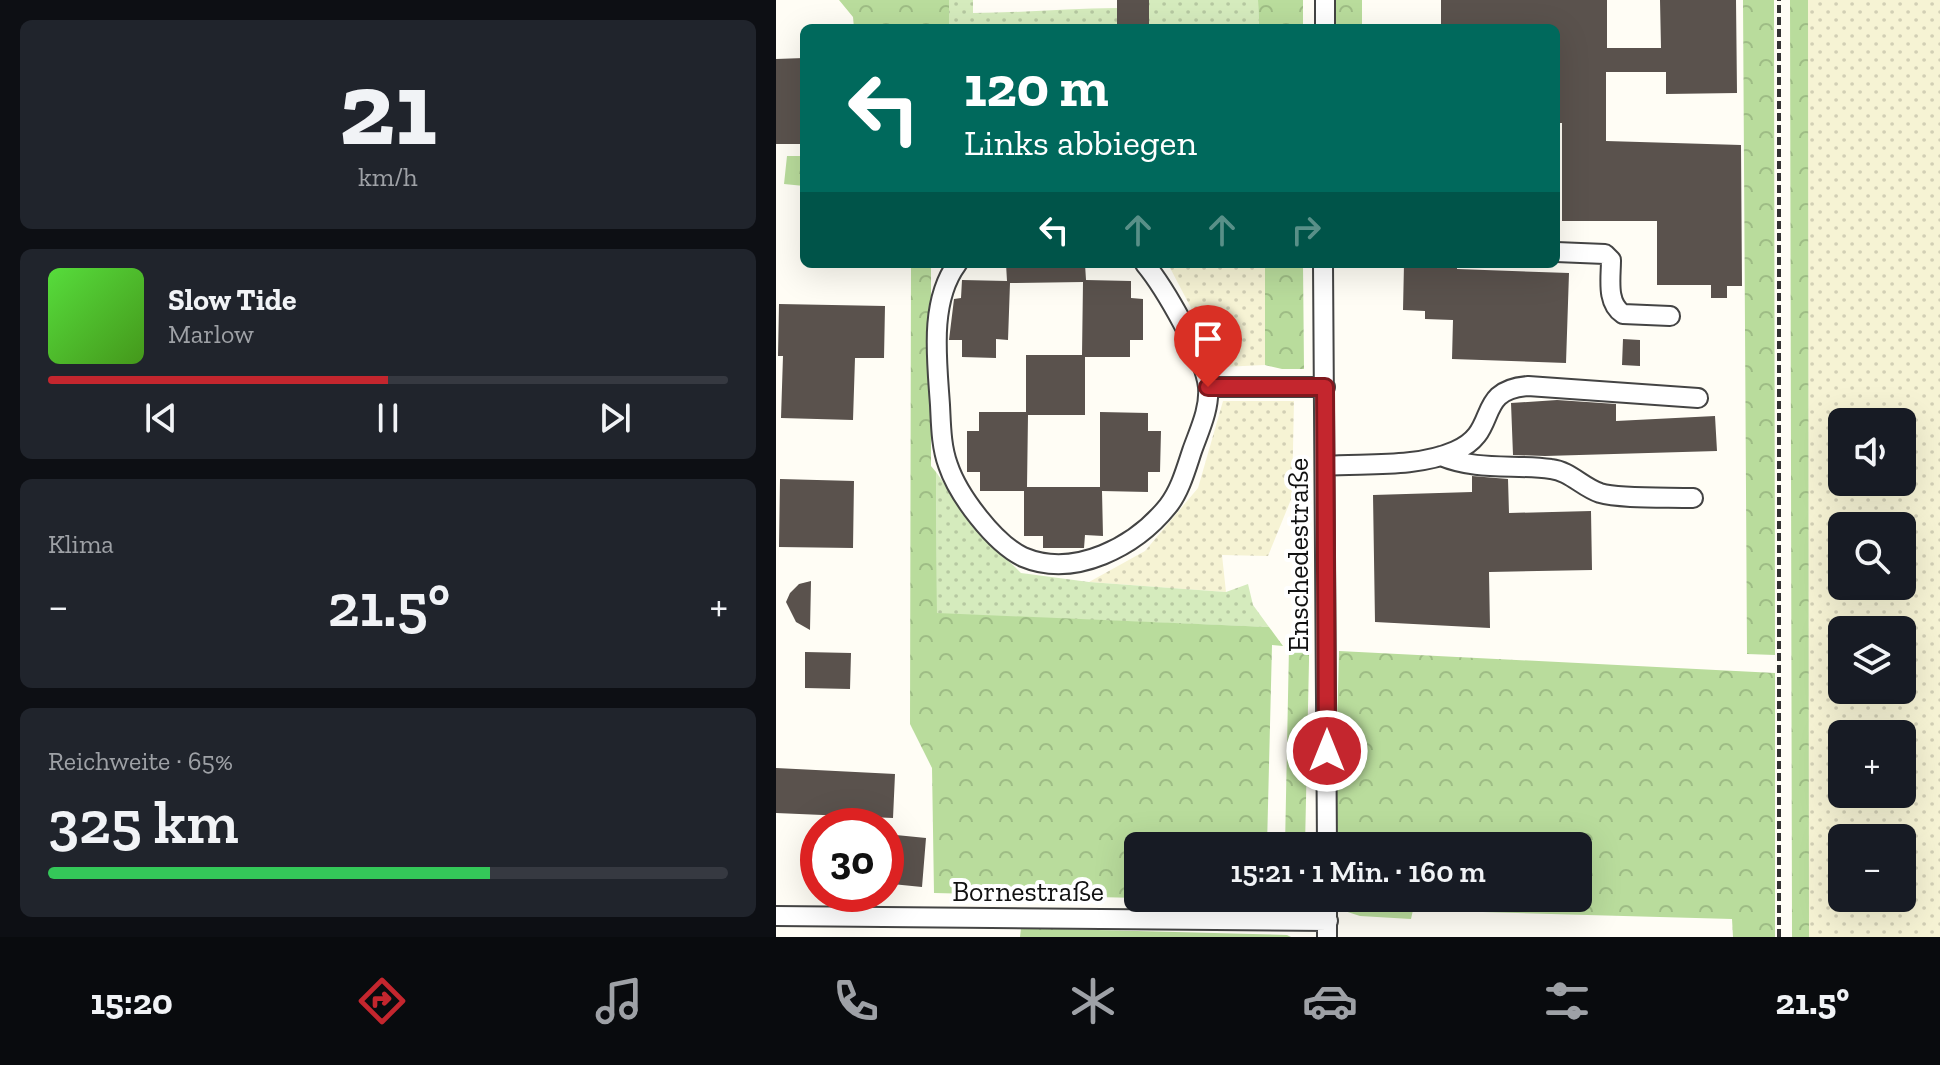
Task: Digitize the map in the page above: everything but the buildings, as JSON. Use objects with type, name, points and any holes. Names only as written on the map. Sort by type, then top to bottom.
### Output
[{"type":"street","points":[[1325,0],[1325,24]]},
{"type":"street","points":[[1560,252],[1605,254],[1609,257],[1612,301],[1623,314],[1670,316]]},
{"type":"street","points":[[955,268],[941,292],[938,310],[939,396],[947,464],[977,515],[1003,543],[1024,557],[1047,562],[1094,560],[1148,527],[1170,504],[1184,476],[1207,407],[1208,387],[1203,367],[1162,285],[1148,268]]},
{"type":"street","name":"Enschedestraße","points":[[1323,268],[1327,832]]},
{"type":"street","points":[[1208,387],[1325,387]]},
{"type":"street","points":[[1325,466],[1401,462],[1441,456],[1470,443],[1481,432],[1496,398],[1510,387],[1698,398]]},
{"type":"street","points":[[1441,456],[1467,466],[1567,472],[1586,486],[1605,494],[1693,498]]},
{"type":"street","name":"Bornestraße","points":[[776,916],[991,928],[1327,929]]},
{"type":"path","points":[[1779,0],[1779,937]]},
{"type":"shaded area","points":[[1808,0],[1940,0],[1940,937],[1809,937]]},
{"type":"shaded area","points":[[1170,268],[1265,268],[1265,365],[1222,367]]},
{"type":"shaded area","points":[[1223,401],[1294,401],[1292,497],[1268,556],[1222,555],[1226,592],[1089,582],[1145,551],[1198,488]]},
{"type":"green space","points":[[839,0],[949,0],[949,24],[854,24],[853,17]]},
{"type":"green space","points":[[949,0],[973,0],[973,13],[1117,8],[1118,24],[949,24]]},
{"type":"green space","points":[[1149,0],[1258,0],[1259,24],[1149,24]]},
{"type":"green space","points":[[1258,0],[1303,0],[1303,24],[1259,24]]},
{"type":"green space","points":[[1336,0],[1362,0],[1362,24],[1336,24]]},
{"type":"green space","points":[[1743,0],[1774,0],[1775,655],[1747,654]]},
{"type":"green space","points":[[1790,0],[1808,0],[1809,937],[1792,937]]},
{"type":"green space","points":[[787,156],[800,156],[800,186],[784,184]]},
{"type":"green space","points":[[911,268],[931,268],[931,466],[936,472],[937,613],[1269,627],[1283,646],[1272,645],[1267,832],[1124,832],[1124,898],[934,893],[932,768],[910,724]]},
{"type":"green space","points":[[1265,268],[1303,268],[1304,369],[1265,365]]},
{"type":"green space","points":[[936,472],[978,531],[1021,573],[1089,582],[1226,592],[1248,584],[1253,605],[1269,627],[937,614]]},
{"type":"green space","points":[[1289,647],[1309,651],[1305,832],[1285,832]]},
{"type":"green space","points":[[1339,651],[1775,673],[1775,937],[1733,937],[1732,919],[1484,912],[1592,912],[1592,832],[1334,832]]},
{"type":"green space","points":[[1348,912],[1413,912],[1411,919],[1360,916]]},
{"type":"green space","points":[[1021,928],[1287,935],[1291,937],[1020,937]]},
{"type":"route","points":[[1208,387],[1325,387],[1327,751]]}]
